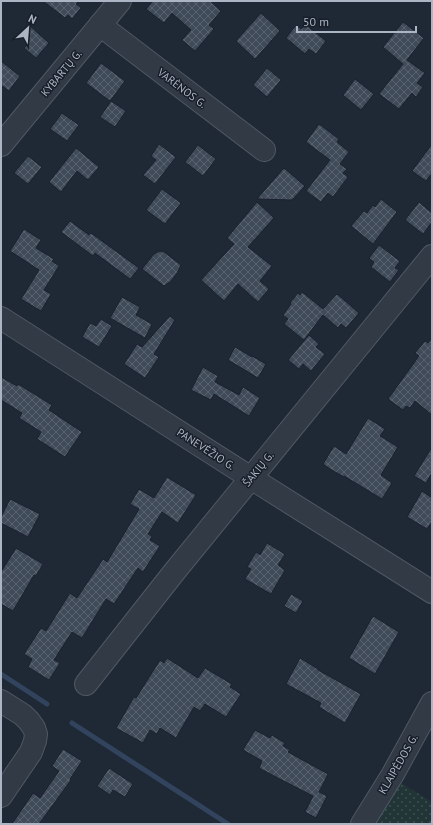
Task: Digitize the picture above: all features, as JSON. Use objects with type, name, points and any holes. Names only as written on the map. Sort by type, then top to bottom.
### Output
[{"type":"street","name":"KYBARTŲ G.","points":[[1,145],[120,1]]},
{"type":"street","name":"VARĖNOS G.","points":[[100,25],[264,150]]},
{"type":"street","name":"ŠAKIŲ G.","points":[[86,684],[175,570],[432,256]]},
{"type":"street","name":"PANEVĖŽIO G.","points":[[1,318],[432,592]]},
{"type":"street","points":[[1,701],[23,715],[34,728],[36,734],[31,752],[1,796]]},
{"type":"street","name":"KLAIPĖDOS G.","points":[[362,824],[393,774],[432,703]]},
{"type":"shaded area","points":[[400,782],[432,802],[432,824],[375,824]]},
{"type":"building","points":[[43,1],[79,1],[76,4],[81,8],[72,19],[68,15],[65,18]]},
{"type":"building","points":[[153,1],[210,1],[221,11],[209,25],[214,29],[195,51],[182,40],[191,30],[172,13],[164,23],[146,9]]},
{"type":"building","points":[[261,13],[280,31],[255,59],[236,41]]},
{"type":"building","points":[[403,22],[424,38],[407,60],[425,73],[417,83],[423,87],[416,97],[412,93],[399,109],[379,94],[403,64],[383,47]]},
{"type":"building","points":[[305,24],[326,41],[316,54],[309,49],[305,54],[286,38],[296,25],[301,29]]},
{"type":"building","points":[[29,25],[49,43],[36,58],[24,48],[28,44],[19,36]]},
{"type":"building","points":[[1,61],[20,76],[9,91],[1,85]]},
{"type":"building","points":[[101,63],[125,81],[110,101],[86,83]]},
{"type":"building","points":[[267,68],[281,80],[267,97],[253,85]]},
{"type":"building","points":[[355,79],[374,94],[361,110],[343,95]]},
{"type":"building","points":[[111,101],[126,111],[115,127],[100,117]]},
{"type":"building","points":[[62,113],[79,125],[67,141],[50,129]]},
{"type":"building","points":[[319,124],[339,139],[337,142],[349,152],[340,164],[347,169],[343,173],[348,177],[333,197],[328,193],[321,202],[306,191],[330,160],[306,142]]},
{"type":"building","points":[[159,144],[176,157],[155,184],[143,175],[156,160],[151,156]]},
{"type":"building","points":[[432,144],[432,173],[426,181],[412,171]]},
{"type":"building","points":[[198,145],[216,159],[203,176],[185,162]]},
{"type":"building","points":[[76,148],[99,167],[88,180],[77,171],[61,192],[49,182]]},
{"type":"building","points":[[28,156],[42,167],[28,184],[14,173]]},
{"type":"building","points":[[284,168],[305,186],[292,200],[257,199]]},
{"type":"building","points":[[162,189],[181,203],[165,224],[146,210]]},
{"type":"building","points":[[381,199],[397,212],[373,244],[351,226],[364,211],[367,213],[373,205],[375,207]]},
{"type":"building","points":[[257,202],[274,218],[248,247],[272,266],[260,281],[269,289],[258,302],[238,284],[224,301],[201,280],[234,244],[227,238]]},
{"type":"building","points":[[419,202],[432,213],[432,222],[423,234],[405,220]]},
{"type":"building","points":[[70,221],[89,235],[91,233],[139,268],[130,279],[95,253],[93,256],[61,232]]},
{"type":"building","points":[[24,229],[41,240],[36,248],[54,259],[52,261],[59,266],[44,290],[51,294],[41,311],[21,299],[39,270],[10,251]]},
{"type":"building","points":[[379,245],[400,261],[395,268],[399,270],[390,282],[371,267],[374,262],[369,258]]},
{"type":"building","points":[[160,251],[164,252],[181,265],[171,281],[164,286],[142,269],[154,254]]},
{"type":"building","points":[[302,292],[323,309],[337,294],[359,313],[346,328],[341,324],[338,328],[323,315],[304,340],[284,324],[288,319],[283,315],[298,293],[300,295]]},
{"type":"building","points":[[122,297],[140,307],[136,315],[152,324],[145,338],[110,318]]},
{"type":"building","points":[[170,316],[175,320],[154,354],[159,357],[145,378],[124,364],[137,344],[142,347]]},
{"type":"building","points":[[101,319],[112,326],[99,347],[82,337],[90,323],[96,326]]},
{"type":"building","points":[[309,335],[319,344],[316,347],[325,354],[311,371],[303,364],[299,369],[288,360]]},
{"type":"building","points":[[432,338],[432,415],[415,401],[410,408],[406,406],[403,410],[388,399],[419,356],[415,353],[425,341],[428,343]]},
{"type":"building","points":[[235,347],[266,364],[258,378],[228,360]]},
{"type":"building","points":[[203,367],[218,376],[215,382],[239,395],[243,387],[260,398],[249,416],[214,394],[211,400],[191,390]]},
{"type":"building","points":[[1,377],[17,386],[18,384],[52,405],[49,410],[82,432],[65,457],[37,439],[41,432],[19,418],[22,413],[1,400]]},
{"type":"building","points":[[368,418],[385,429],[380,436],[398,447],[381,475],[392,483],[382,499],[323,464],[334,446],[346,454]]},
{"type":"building","points":[[432,447],[432,473],[426,483],[414,476]]},
{"type":"building","points":[[167,477],[196,495],[178,523],[162,512],[148,534],[152,536],[150,540],[160,546],[143,572],[138,568],[114,604],[106,599],[82,638],[72,632],[54,660],[60,663],[49,680],[28,667],[32,659],[24,654],[41,628],[46,631],[70,593],[77,598],[103,559],[107,562],[139,509],[130,504],[139,489],[154,498]]},
{"type":"building","points":[[422,491],[432,498],[432,522],[427,529],[407,517]]},
{"type":"building","points":[[10,499],[40,514],[28,537],[1,523],[1,517]]},
{"type":"building","points":[[267,543],[285,554],[278,565],[285,570],[271,594],[245,579],[251,569],[247,567],[256,552],[260,555]]},
{"type":"building","points":[[16,548],[43,564],[36,576],[34,575],[13,611],[1,604],[1,572]]},
{"type":"building","points":[[291,594],[303,601],[296,613],[284,606]]},
{"type":"building","points":[[373,616],[399,632],[375,674],[349,658]]},
{"type":"building","points":[[167,658],[198,678],[205,668],[232,684],[230,687],[241,694],[226,717],[205,704],[200,711],[194,707],[176,738],[160,728],[157,734],[150,730],[143,743],[116,728],[134,697],[136,698],[160,660],[164,663]]},
{"type":"building","points":[[300,658],[361,694],[345,723],[319,707],[321,703],[286,684]]},
{"type":"building","points":[[255,730],[270,738],[272,735],[285,743],[283,746],[290,750],[288,752],[328,774],[319,792],[327,796],[316,818],[305,812],[313,796],[259,768],[262,761],[243,750]]},
{"type":"building","points":[[63,749],[82,761],[70,779],[71,780],[39,824],[12,824],[33,793],[40,798],[59,771],[52,766]]},
{"type":"building","points":[[109,768],[133,784],[125,797],[113,790],[110,795],[97,786]]},
{"type":"waterway","points":[[1,674],[47,704]]},
{"type":"waterway","points":[[72,723],[228,824]]}]
